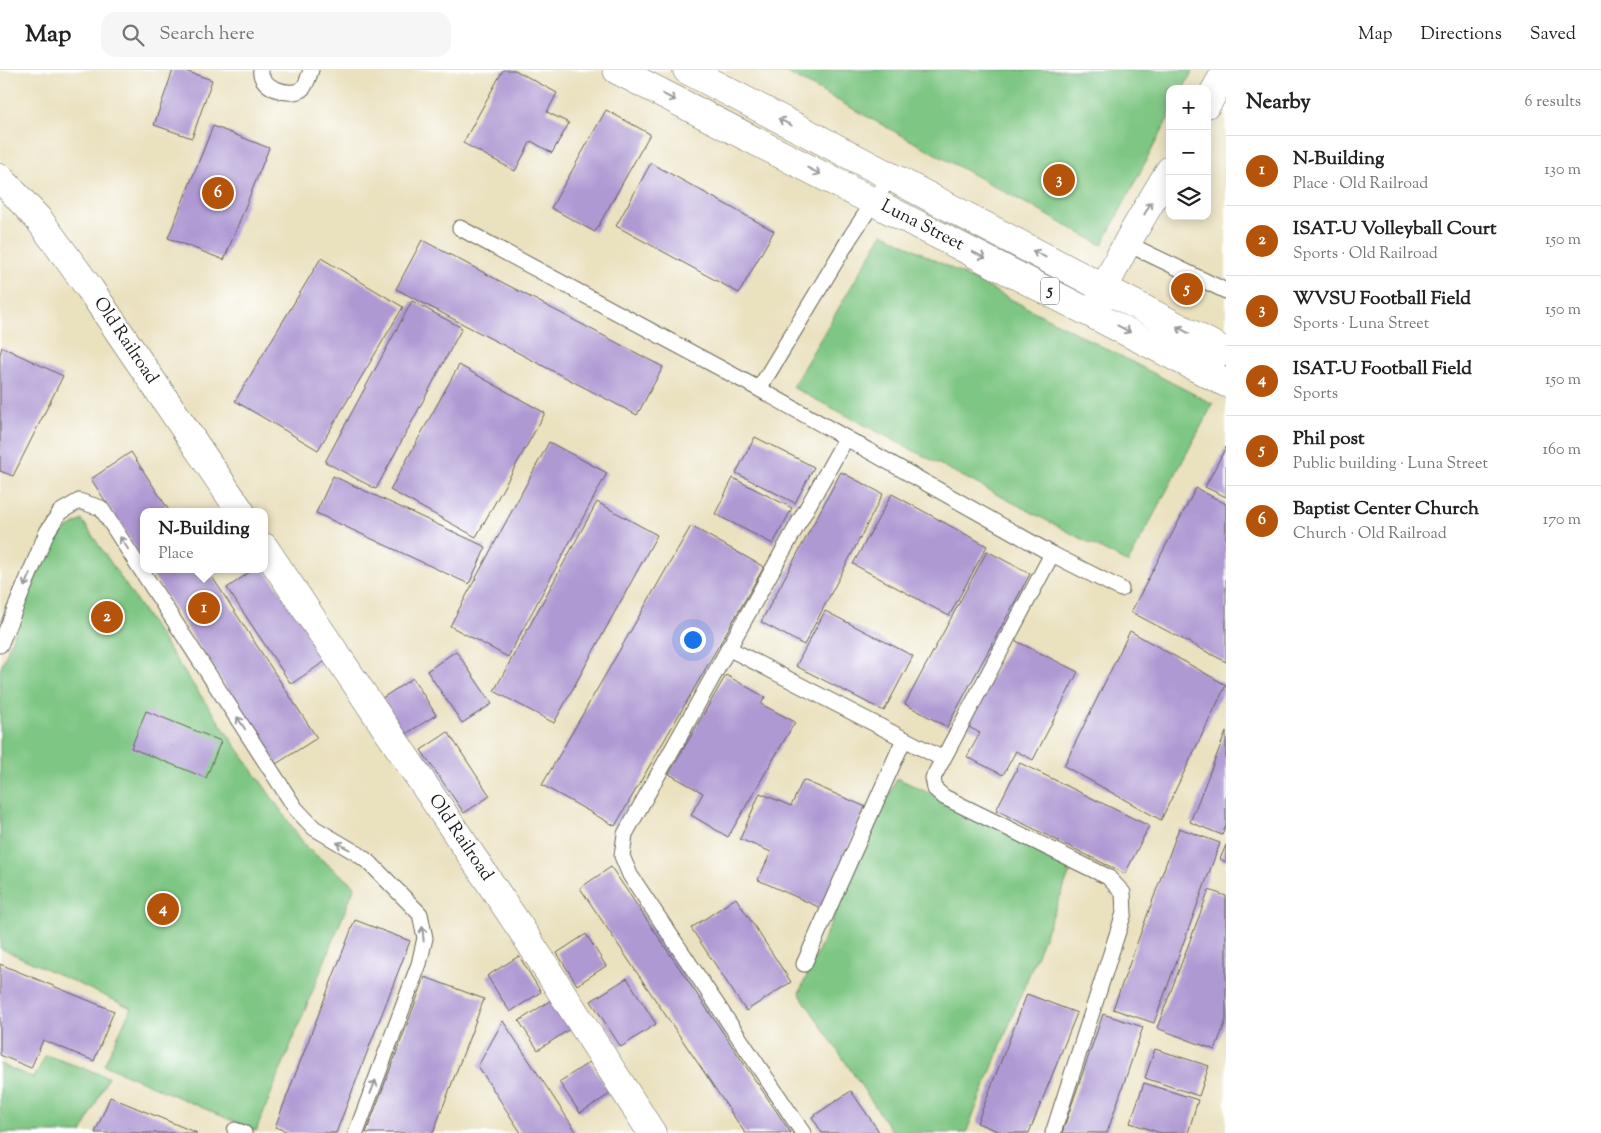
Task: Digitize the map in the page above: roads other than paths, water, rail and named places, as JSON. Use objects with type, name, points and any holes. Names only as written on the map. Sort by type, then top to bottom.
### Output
[{"type":"street","name":"Luna Street","points":[[687,70],[1226,352]]},
{"type":"street","name":"Luna Street","points":[[624,72],[1226,383]]},
{"type":"street","points":[[1211,97],[1226,72]]},
{"type":"street","points":[[1094,314],[1104,288],[1167,175]]},
{"type":"street","name":"Old Railroad","points":[[0,178],[40,221],[90,289],[238,508]]},
{"type":"street","name":"Old Railroad","points":[[268,552],[523,932],[652,1133]]},
{"type":"lane","points":[[261,70],[262,80],[267,85],[289,92],[297,92],[304,88],[312,70]]},
{"type":"lane","points":[[759,389],[890,177]]},
{"type":"lane","points":[[460,228],[759,389],[1052,554],[1121,589]]},
{"type":"lane","points":[[1128,244],[1226,291]]},
{"type":"lane","points":[[802,1133],[630,875],[622,856],[624,834],[846,438]]},
{"type":"lane","points":[[0,645],[47,532],[60,512],[79,501],[101,508],[140,568]]},
{"type":"lane","points":[[1052,554],[933,778],[935,789],[944,797],[1108,877],[1124,893],[1124,913],[1053,1133]]},
{"type":"lane","points":[[143,573],[296,808],[314,828],[358,854],[371,864],[420,914],[424,938],[419,964],[356,1133]]},
{"type":"lane","points":[[728,648],[943,759]]},
{"type":"lane","points":[[804,964],[904,739]]},
{"type":"place","name":"WVSU Football Field","points":[[1059,180]]},
{"type":"place","name":"Baptist Center Church","points":[[218,193]]},
{"type":"place","name":"Phil post","points":[[1187,289]]},
{"type":"place","name":"N-Building","points":[[204,608]]},
{"type":"place","name":"ISAT-U Volleyball Court","points":[[107,617]]},
{"type":"place","name":"ISAT-U Football Field","points":[[163,909]]}]
